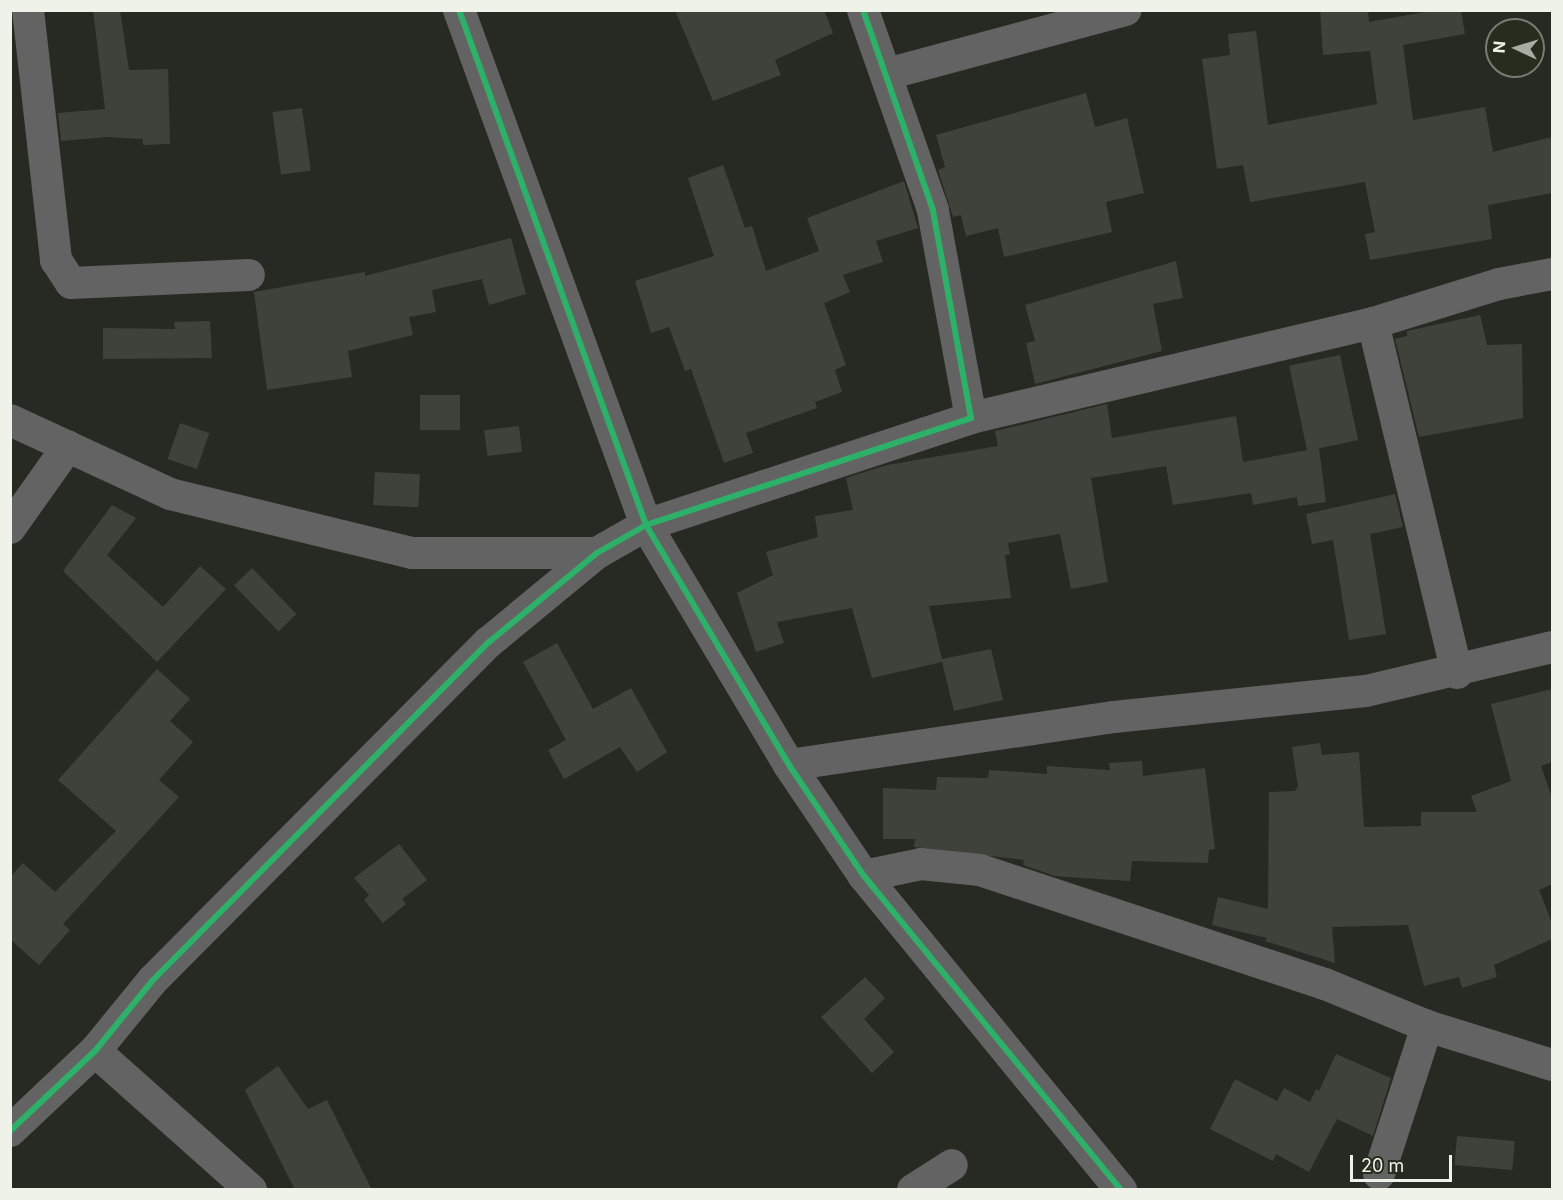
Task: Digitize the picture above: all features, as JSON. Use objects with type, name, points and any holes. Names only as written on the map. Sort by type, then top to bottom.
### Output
[{"type":"street","points":[[28,10],[56,260],[71,283],[249,276]]},
{"type":"street","points":[[459,10],[646,525],[789,765],[864,876],[1121,1190]]},
{"type":"street","points":[[863,10],[933,210],[971,418]]},
{"type":"street","points":[[887,74],[1126,10]]},
{"type":"street","points":[[10,1131],[95,1052],[152,981],[489,642],[597,553],[646,525],[971,418],[1373,323],[1499,284],[1552,274]]},
{"type":"street","points":[[1373,323],[1457,673]]},
{"type":"street","points":[[10,420],[170,494],[412,553],[597,553]]},
{"type":"street","points":[[10,528],[68,446]]},
{"type":"street","points":[[789,765],[1114,717],[1366,691],[1457,673],[1552,647]]},
{"type":"street","points":[[864,876],[921,864],[980,870],[1325,984],[1427,1026],[1552,1065]]},
{"type":"street","points":[[1379,1174],[1427,1026]]},
{"type":"street","points":[[95,1052],[251,1190]]},
{"type":"street","points":[[913,1190],[952,1165]]},
{"type":"building","points":[[93,10],[120,10],[129,70],[168,69],[170,144],[143,145],[143,139],[107,137],[61,141],[58,113],[105,109]]},
{"type":"building","points":[[675,10],[824,10],[833,33],[775,60],[781,75],[713,101]]},
{"type":"building","points":[[1320,10],[1368,10],[1369,22],[1436,10],[1461,10],[1465,34],[1403,45],[1413,120],[1485,107],[1493,152],[1552,137],[1552,193],[1488,205],[1492,239],[1370,260],[1365,234],[1375,232],[1365,182],[1250,202],[1243,165],[1217,169],[1202,59],[1230,55],[1228,34],[1256,31],[1268,125],[1377,104],[1370,51],[1323,55]]},
{"type":"building","points":[[1086,93],[1095,127],[1127,118],[1144,193],[1106,202],[1112,232],[1004,257],[998,228],[966,236],[961,215],[953,217],[938,170],[945,167],[936,135]]},
{"type":"building","points":[[302,108],[311,170],[281,175],[272,112]]},
{"type":"building","points":[[723,165],[745,228],[752,226],[766,271],[819,251],[807,218],[904,181],[918,228],[876,241],[883,262],[843,275],[850,292],[824,303],[846,365],[835,370],[842,392],[815,402],[817,408],[746,433],[753,453],[724,463],[691,369],[685,371],[669,327],[651,333],[635,281],[714,256],[688,178]]},
{"type":"building","points":[[511,238],[526,294],[489,305],[482,279],[432,290],[436,312],[409,317],[413,335],[348,351],[352,377],[267,390],[254,292],[365,272],[365,276]]},
{"type":"building","points":[[1176,261],[1183,298],[1153,304],[1162,351],[1035,384],[1026,343],[1035,341],[1025,305]]},
{"type":"building","points":[[1480,315],[1487,345],[1522,344],[1523,418],[1419,437],[1395,339],[1407,336],[1407,331]]},
{"type":"building","points":[[210,321],[212,358],[103,359],[103,328],[175,329],[174,322]]},
{"type":"building","points":[[1340,355],[1358,440],[1307,451],[1289,366]]},
{"type":"building","points":[[420,395],[460,395],[460,430],[420,430]]},
{"type":"building","points":[[1107,404],[1112,438],[1236,416],[1243,462],[1319,448],[1326,502],[1298,506],[1297,497],[1253,505],[1251,493],[1173,505],[1166,466],[1091,478],[1108,582],[1071,589],[1060,534],[1008,543],[1010,554],[1005,555],[1011,598],[929,606],[942,659],[991,649],[1003,700],[954,711],[942,662],[872,678],[852,608],[777,622],[784,643],[756,652],[737,593],[773,575],[766,552],[818,537],[815,516],[853,510],[846,478],[887,465],[998,446],[995,431]]},
{"type":"building","points":[[180,423],[209,433],[197,469],[168,459]]},
{"type":"building","points":[[519,426],[522,452],[487,456],[484,430]]},
{"type":"building","points":[[375,472],[420,474],[418,507],[373,505]]},
{"type":"building","points":[[1395,494],[1403,527],[1370,534],[1386,634],[1349,640],[1333,540],[1312,544],[1306,514]]},
{"type":"building","points":[[112,505],[136,518],[107,555],[163,607],[200,566],[226,589],[157,662],[63,571]]},
{"type":"building","points":[[252,568],[296,614],[278,631],[234,585]]},
{"type":"building","points":[[557,643],[593,709],[631,688],[667,752],[637,772],[620,747],[564,779],[548,750],[566,740],[523,662]]},
{"type":"building","points":[[157,669],[190,699],[170,721],[193,742],[159,780],[179,797],[63,924],[70,930],[39,965],[10,939],[10,877],[23,863],[55,892],[116,831],[58,780]]},
{"type":"building","points":[[1552,689],[1552,762],[1541,766],[1552,798],[1552,884],[1539,890],[1552,923],[1552,939],[1494,965],[1497,977],[1462,988],[1459,977],[1424,986],[1408,925],[1332,927],[1335,963],[1265,941],[1267,938],[1212,925],[1218,897],[1268,909],[1269,792],[1295,791],[1298,787],[1292,747],[1320,743],[1322,755],[1359,752],[1364,827],[1421,826],[1421,812],[1477,812],[1471,796],[1511,781],[1491,704]]},
{"type":"building","points":[[1142,761],[1143,776],[1205,768],[1215,849],[1209,850],[1208,863],[1132,861],[1130,881],[1080,878],[1055,876],[1023,865],[1024,860],[914,847],[915,839],[883,839],[883,788],[936,790],[937,777],[988,778],[989,770],[1047,774],[1047,766],[1110,770],[1109,763]]},
{"type":"building","points":[[399,844],[427,880],[402,899],[406,904],[383,923],[364,900],[369,895],[354,878]]},
{"type":"building","points":[[865,977],[885,998],[864,1019],[894,1052],[872,1073],[821,1017]]},
{"type":"building","points":[[1336,1054],[1391,1078],[1373,1136],[1337,1119],[1309,1172],[1276,1154],[1273,1161],[1210,1129],[1235,1079],[1277,1101],[1284,1088],[1310,1102],[1316,1089],[1319,1091]]},
{"type":"building","points":[[278,1066],[308,1109],[327,1100],[372,1190],[295,1190],[245,1090]]},
{"type":"building","points":[[1457,1136],[1515,1141],[1512,1170],[1454,1165]]},
{"type":"cycle path","points":[[459,10],[646,525],[789,765],[864,876],[1121,1190]]},
{"type":"cycle path","points":[[10,1131],[95,1051],[152,981],[489,642],[597,553],[646,525],[971,418],[933,210],[863,10]]}]
